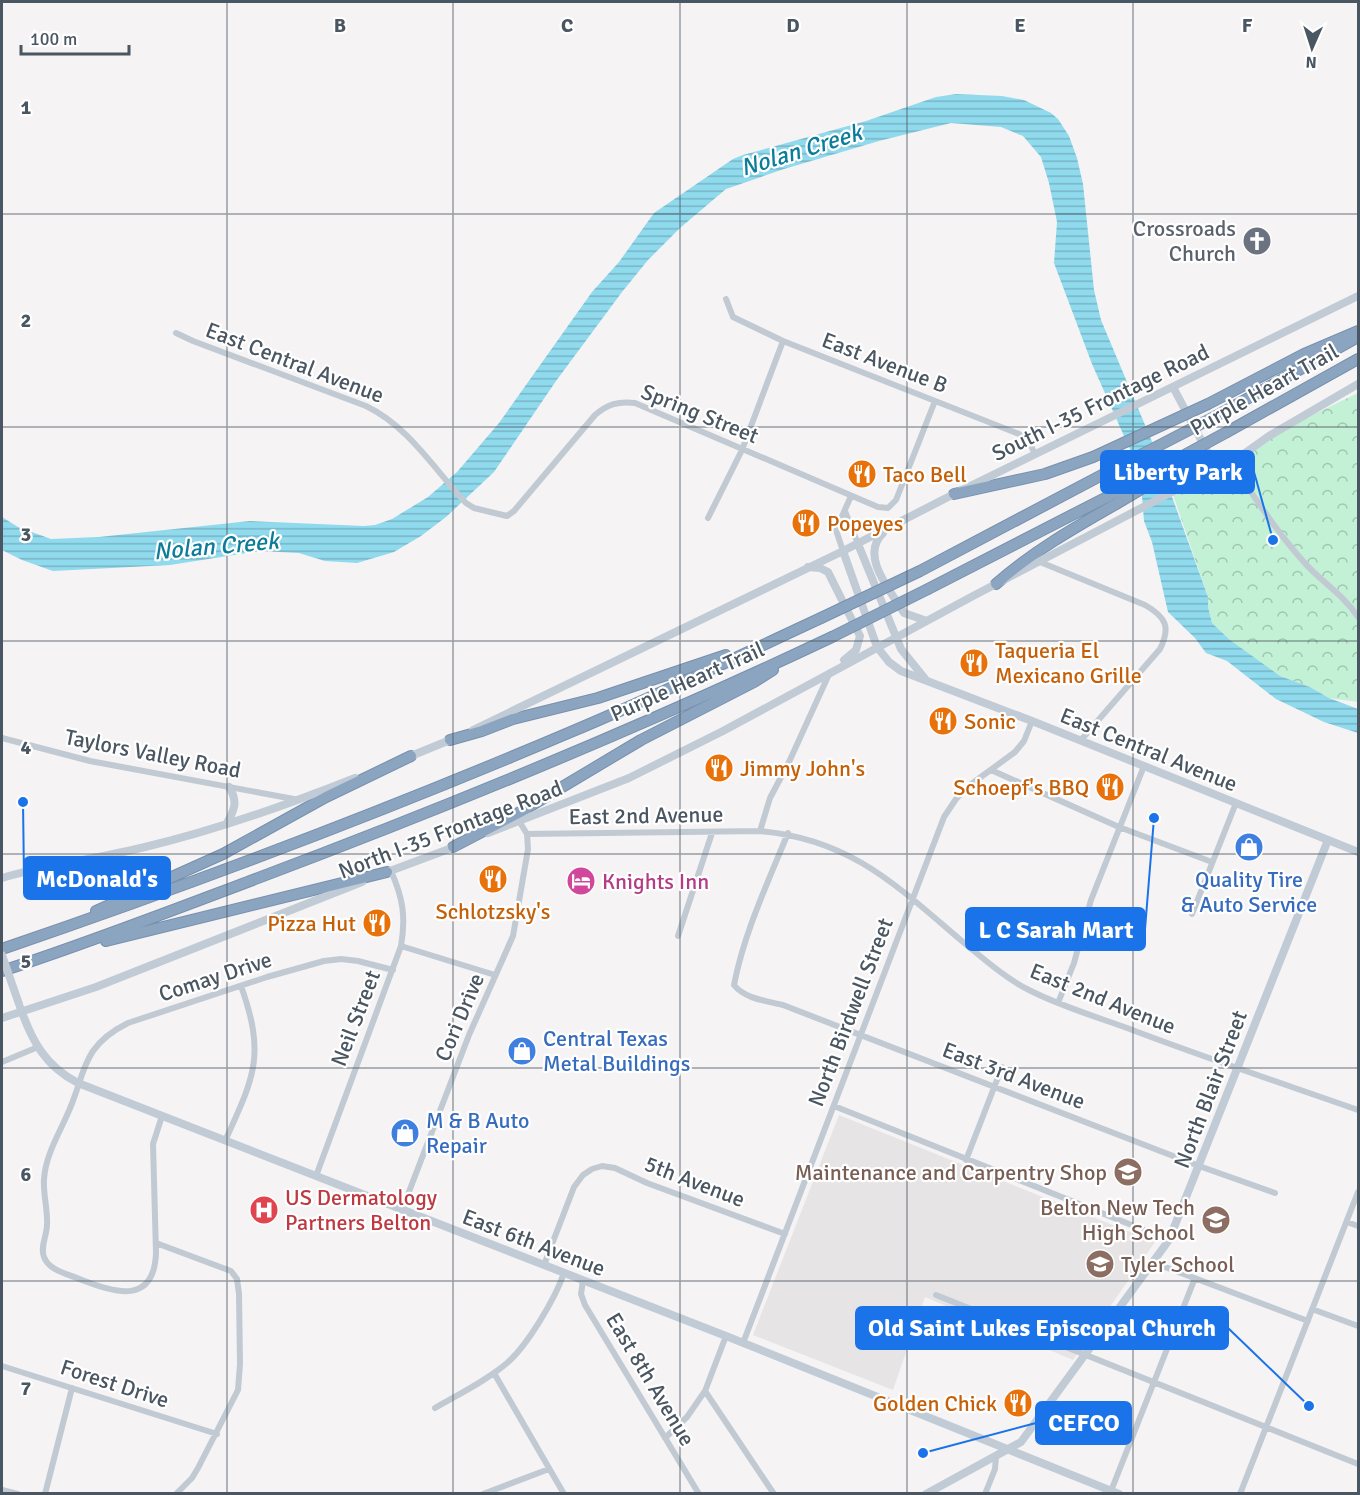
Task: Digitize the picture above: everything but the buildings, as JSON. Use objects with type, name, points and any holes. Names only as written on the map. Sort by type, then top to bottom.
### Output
[{"type":"highway","points":[[954,494],[1045,474],[1093,457],[1208,405],[1304,354],[1359,331]]},
{"type":"highway","name":"Purple Heart Trail","points":[[2,949],[163,893],[398,803],[575,730],[920,571],[1218,415],[1359,337]]},
{"type":"highway","name":"Purple Heart Trail","points":[[2,971],[73,947],[414,820],[555,761],[801,652],[1160,478],[1223,434],[1359,359]]},
{"type":"highway","points":[[996,584],[1112,500]]},
{"type":"highway","points":[[450,740],[513,719],[607,695],[780,637]]},
{"type":"highway","points":[[453,847],[522,811],[668,725],[754,682],[801,652]]},
{"type":"highway","points":[[42,935],[223,854],[326,797],[411,756]]},
{"type":"highway","points":[[73,947],[389,872]]},
{"type":"main road","name":"South I-35 Frontage Road","points":[[858,544],[903,519],[1359,296]]},
{"type":"main road","points":[[895,637],[1138,509],[1231,464],[1269,436],[1359,384]]},
{"type":"main road","points":[[1173,387],[1217,470]]},
{"type":"main road","points":[[903,519],[881,534],[875,542],[874,563],[904,613],[927,621]]},
{"type":"main road","points":[[2,878],[36,868],[93,859],[146,847],[299,800],[450,740],[858,544]]},
{"type":"main road","name":"East Central Avenue","points":[[858,544],[895,637],[908,660],[926,680]]},
{"type":"main road","name":"East Central Avenue","points":[[843,551],[878,646],[889,662],[902,671],[1359,852]]},
{"type":"main road","points":[[807,567],[820,568],[828,572],[860,636],[856,650],[830,672]]},
{"type":"main road","name":"North I-35 Frontage Road","points":[[2,1018],[20,1008],[64,999],[174,957],[639,773],[723,731],[895,637]]},
{"type":"main road","points":[[227,823],[236,803],[229,787]]},
{"type":"main road","name":"North Blair Street","points":[[926,1494],[1021,1442],[1169,1240],[1328,840]]},
{"type":"main road","name":"East 6th Avenue","points":[[2,955],[20,1008],[38,1047],[57,1071],[78,1083],[726,1336],[1113,1493]]},
{"type":"street","name":"East Avenue B","points":[[726,299],[733,317],[783,341],[1020,434],[1028,440],[1035,454]]},
{"type":"street","name":"East Central Avenue","points":[[176,333],[384,414],[411,439],[466,503],[474,508],[507,516]]},
{"type":"street","points":[[708,518],[742,450],[783,341]]},
{"type":"street","name":"Spring Street","points":[[507,516],[514,511],[595,415],[607,406],[620,402],[634,404],[851,496],[884,508],[892,506],[935,401]]},
{"type":"street","points":[[1231,464],[1300,558],[1359,617]]},
{"type":"street","name":"East Central Avenue","points":[[843,551],[836,530],[851,496]]},
{"type":"street","name":"East Central Avenue","points":[[845,511],[858,544]]},
{"type":"street","points":[[1040,562],[1145,605],[1160,615],[1166,628],[1165,640],[1160,649],[1081,740]]},
{"type":"street","points":[[760,831],[770,798],[830,672]]},
{"type":"street","name":"North Birdwell Street","points":[[742,1343],[944,817],[963,792],[1015,752],[1024,741],[1032,721]]},
{"type":"street","name":"Taylors Valley Road","points":[[2,738],[90,761],[299,800]]},
{"type":"street","points":[[1058,1003],[1074,963],[1091,900],[1144,766]]},
{"type":"street","points":[[991,770],[1119,826],[1212,862]]},
{"type":"street","points":[[1192,914],[1236,803]]},
{"type":"street","points":[[519,821],[527,834]]},
{"type":"street","name":"East 2nd Avenue","points":[[527,834],[760,831],[788,833],[807,838],[850,855],[874,869],[1012,980],[1058,1003],[1359,1110]]},
{"type":"street","points":[[678,936],[712,833]]},
{"type":"street","name":"East 3rd Avenue","points":[[788,833],[761,899],[737,971],[734,985],[740,992],[783,1005],[1199,1166],[1275,1193]]},
{"type":"street","name":"Cori Drive","points":[[402,1210],[469,1035],[508,950],[517,921],[528,849],[527,834]]},
{"type":"street","name":"Neil Street","points":[[316,1176],[401,946],[404,916],[401,894],[389,872]]},
{"type":"street","points":[[401,946],[495,975]]},
{"type":"street","name":"Comay Drive","points":[[162,1116],[153,1144],[156,1243],[154,1272],[141,1286],[131,1291],[117,1292],[51,1266],[44,1257],[42,1249],[47,1229],[44,1181],[46,1170],[78,1083],[94,1050],[113,1031],[128,1023],[301,967],[341,959],[374,964],[393,970]]},
{"type":"street","points":[[225,1141],[242,1103],[255,1061],[255,1037],[242,987]]},
{"type":"street","points":[[2,1062],[38,1047]]},
{"type":"street","points":[[966,1160],[1002,1067]]},
{"type":"street","points":[[834,1106],[1169,1240]]},
{"type":"street","name":"5th Avenue","points":[[544,1265],[574,1187],[583,1175],[602,1166],[615,1168],[647,1183],[785,1234]]},
{"type":"street","points":[[1240,1494],[1359,1192]]},
{"type":"street","points":[[1347,1222],[1359,1226]]},
{"type":"street","points":[[156,1243],[231,1271],[237,1279],[240,1313],[240,1381],[236,1395],[192,1478],[176,1494]]},
{"type":"street","points":[[1152,1262],[1308,1321]]},
{"type":"street","points":[[435,1408],[494,1373],[520,1350],[560,1286],[564,1274]]},
{"type":"street","points":[[1113,1493],[1195,1278]]},
{"type":"street","name":"East 8th Avenue","points":[[583,1281],[581,1294],[585,1305],[699,1494]]},
{"type":"street","points":[[936,1295],[1359,1464]]},
{"type":"street","points":[[1312,1309],[1359,1326]]},
{"type":"street","points":[[665,1438],[687,1417],[705,1390],[726,1336]]},
{"type":"street","name":"Forest Drive","points":[[2,1366],[217,1434]]},
{"type":"street","points":[[494,1373],[564,1494]]},
{"type":"street","points":[[45,1494],[72,1388]]},
{"type":"street","points":[[705,1390],[774,1494]]},
{"type":"street","points":[[986,1494],[995,1469],[996,1456]]},
{"type":"street","points":[[483,1494],[549,1468]]},
{"type":"street","points":[[2,1490],[18,1494]]},
{"type":"shaded area","points":[[839,1115],[1155,1242],[1073,1360],[925,1297],[893,1390],[753,1335]]},
{"type":"green space","points":[[1358,393],[1358,702],[1329,698],[1310,687],[1280,676],[1230,640],[1212,623],[1208,597],[1172,492],[1231,463],[1269,436]]},
{"type":"water","name":"Nolan Creek","points":[[956,94],[1002,96],[1024,100],[1051,113],[1058,119],[1069,136],[1083,184],[1094,290],[1101,320],[1153,444],[1208,597],[1212,623],[1230,640],[1280,676],[1358,709],[1358,733],[1324,722],[1276,699],[1227,661],[1206,653],[1195,638],[1168,612],[1152,542],[1144,521],[1140,472],[1092,364],[1054,263],[1057,222],[1041,157],[1023,136],[1001,127],[951,123],[879,141],[726,189],[680,228],[648,260],[556,381],[494,472],[446,517],[421,536],[394,552],[357,563],[325,561],[299,553],[260,551],[170,565],[53,571],[2,550],[2,517],[18,527],[51,539],[99,537],[250,521],[364,526],[392,519],[428,497],[457,472],[499,423],[592,292],[619,262],[654,213],[733,159],[743,155],[866,121],[936,97]]},
{"type":"place","name":"Crossroads Church","points":[[1257,241]]},
{"type":"place","name":"Taco Bell","points":[[862,474]]},
{"type":"place","name":"Popeyes","points":[[806,523]]},
{"type":"place","name":"Liberty Park","points":[[1273,540]]},
{"type":"place","name":"Taqueria El Mexicano Grille","points":[[974,663]]},
{"type":"place","name":"Sonic","points":[[943,721]]},
{"type":"place","name":"Jimmy John's","points":[[719,768]]},
{"type":"place","name":"Schoepf's BBQ","points":[[1110,787]]},
{"type":"place","name":"McDonald's","points":[[23,802]]},
{"type":"place","name":"L C Sarah Mart","points":[[1154,818]]},
{"type":"place","name":"Quality Tire & Auto Service","points":[[1249,847]]},
{"type":"place","name":"Schlotzsky's","points":[[493,879]]},
{"type":"place","name":"Knights Inn","points":[[581,881]]},
{"type":"place","name":"Pizza Hut","points":[[377,923]]},
{"type":"place","name":"Central Texas Metal Buildings","points":[[522,1051]]},
{"type":"place","name":"M & B Auto Repair","points":[[405,1133]]},
{"type":"place","name":"Maintenance and Carpentry Shop","points":[[1128,1172]]},
{"type":"place","name":"US Dermatology Partners Belton","points":[[264,1210]]},
{"type":"place","name":"Belton New Tech High School","points":[[1216,1220]]},
{"type":"place","name":"Tyler School","points":[[1100,1264]]},
{"type":"place","name":"Golden Chick","points":[[1018,1403]]},
{"type":"place","name":"Old Saint Lukes Episcopal Church","points":[[1309,1406]]},
{"type":"place","name":"CEFCO","points":[[923,1453]]}]
